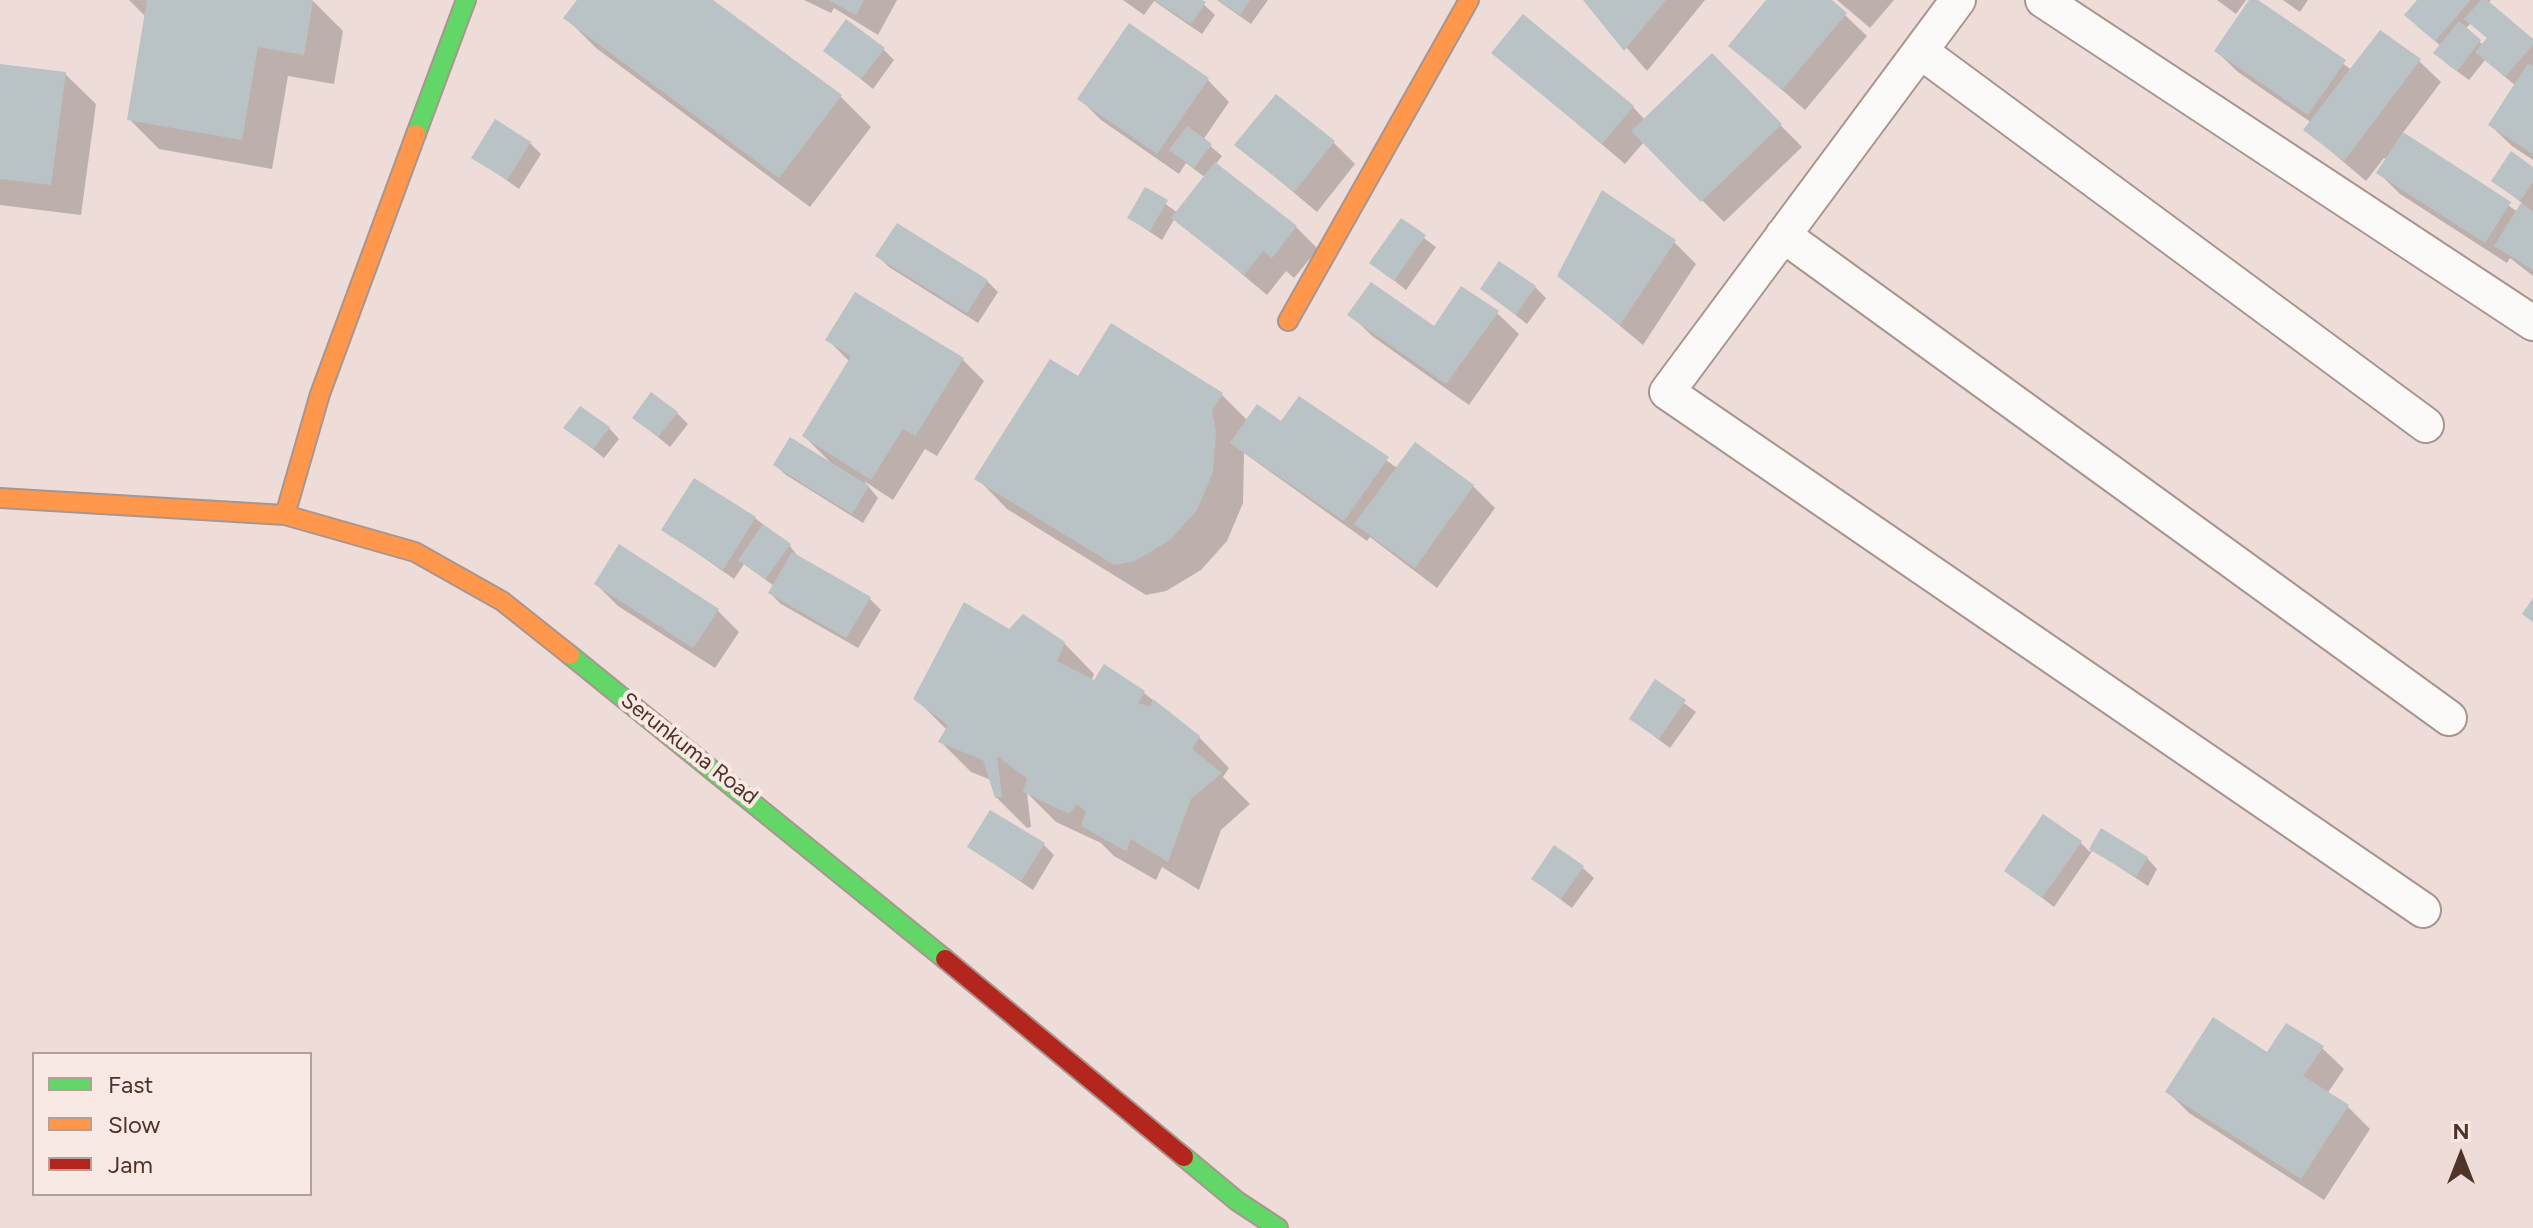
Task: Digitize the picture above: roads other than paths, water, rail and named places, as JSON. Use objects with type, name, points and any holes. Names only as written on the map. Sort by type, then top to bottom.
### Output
[{"type":"street","points":[[285,515],[320,394],[466,0]]},
{"type":"street","points":[[1288,321],[1469,0]]},
{"type":"street","name":"Serunkuma Road","points":[[0,498],[285,515],[415,552],[502,601],[735,785],[1237,1201],[1278,1228]]},
{"type":"lane","points":[[1958,0],[1667,392],[2423,910]]},
{"type":"lane","points":[[2043,0],[2533,323]]},
{"type":"lane","points":[[1920,51],[2426,425]]},
{"type":"lane","points":[[1783,235],[2449,718]]}]
